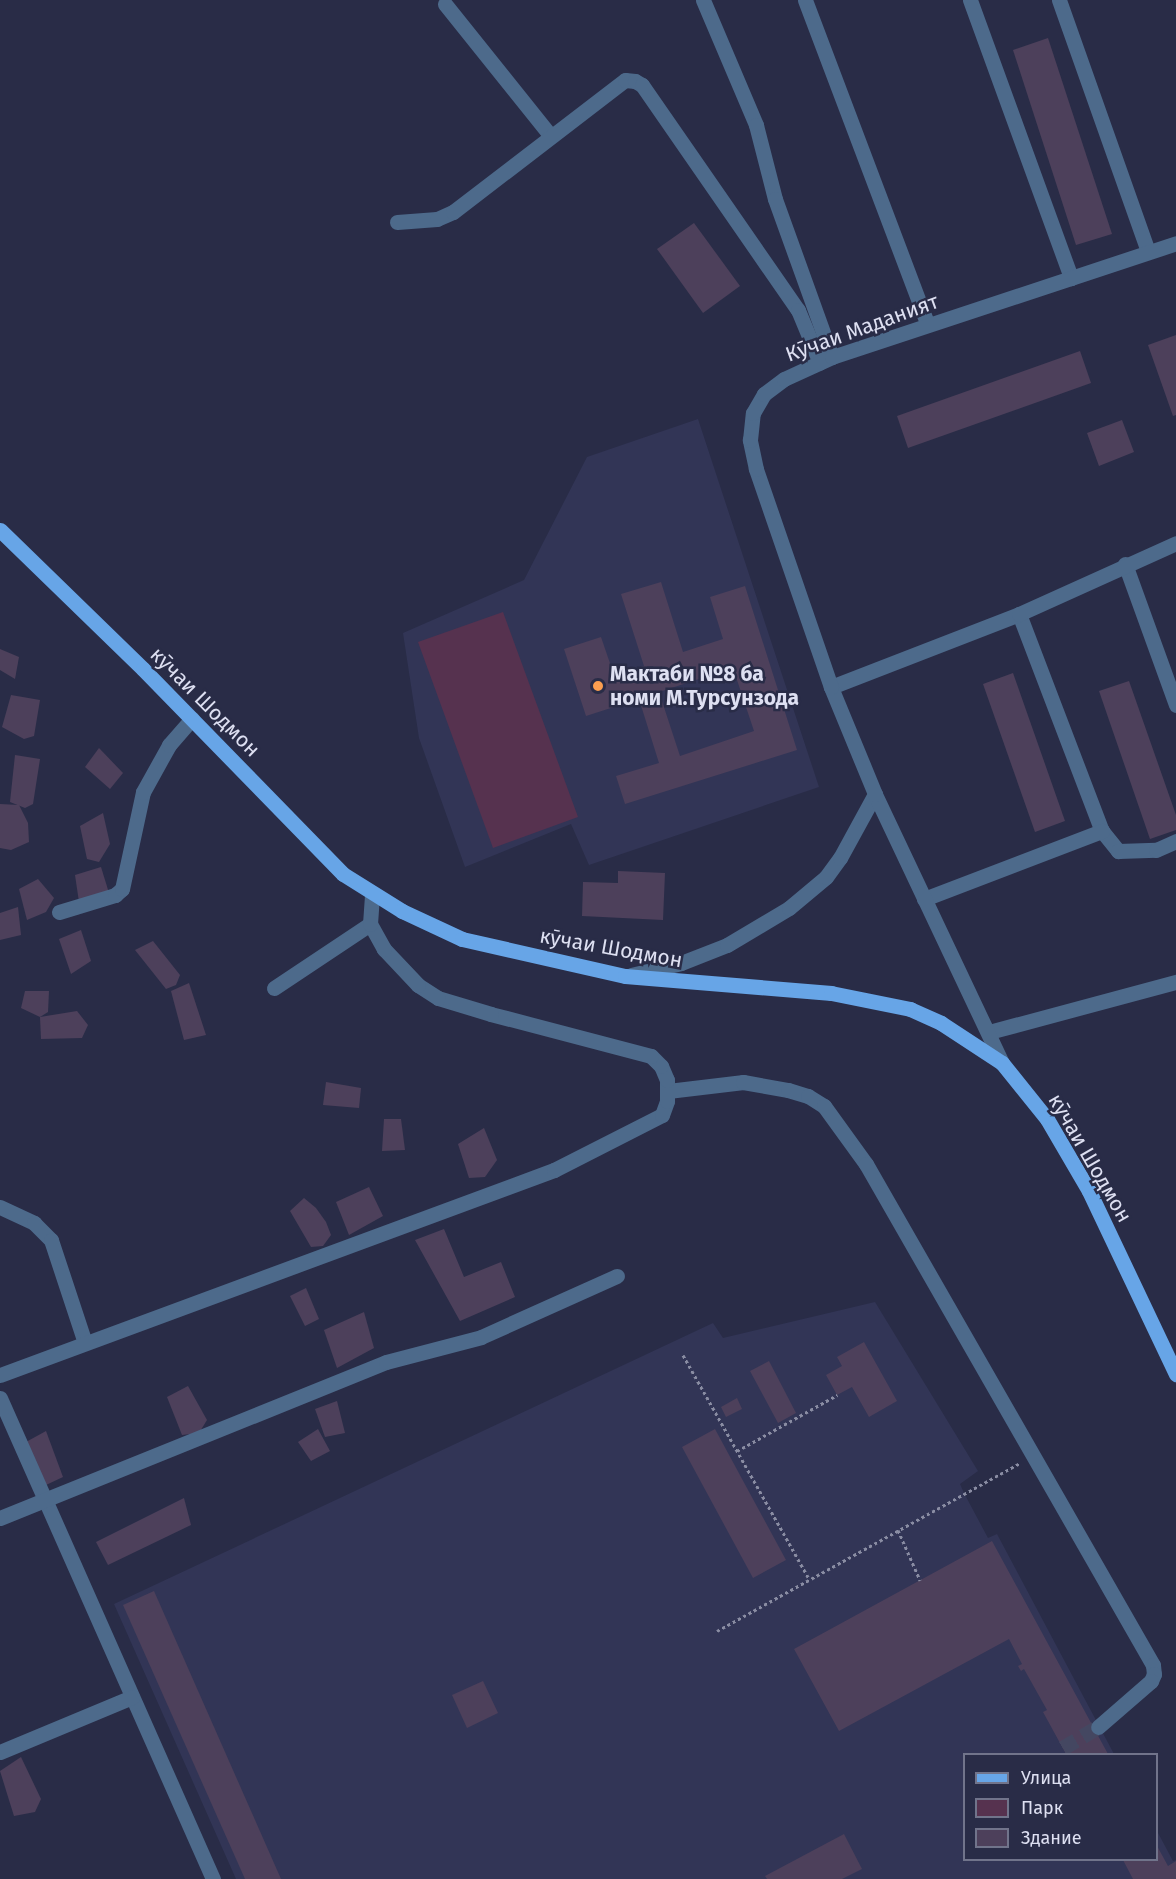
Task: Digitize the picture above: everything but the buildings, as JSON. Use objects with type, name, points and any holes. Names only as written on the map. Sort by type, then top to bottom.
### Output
[{"type":"main road","name":"кӯчаи Шодмон","points":[[1,534],[192,719],[343,874],[412,916],[462,939],[625,976],[831,993],[910,1009],[941,1023],[1002,1063],[1047,1119],[1089,1191],[1176,1374]]},
{"type":"street","points":[[703,0],[756,125],[775,199],[826,360]]},
{"type":"street","points":[[805,0],[928,325]]},
{"type":"street","points":[[970,0],[1071,278]]},
{"type":"street","points":[[1059,0],[1148,252]]},
{"type":"street","points":[[445,4],[550,135]]},
{"type":"street","points":[[397,222],[437,219],[453,212],[550,135],[625,80],[642,85],[798,310],[826,360]]},
{"type":"street","name":"Кӯчаи Маданият","points":[[1002,1063],[875,794],[831,687],[756,469],[750,440],[753,413],[764,394],[784,379],[826,360],[1176,243]]},
{"type":"street","points":[[831,687],[1019,614],[1125,564],[1176,543]]},
{"type":"street","points":[[1125,564],[1176,705]]},
{"type":"street","points":[[1019,614],[1102,831],[1118,851],[1156,850],[1176,841]]},
{"type":"street","points":[[59,912],[115,895],[122,889],[143,792],[169,745],[192,719]]},
{"type":"street","points":[[625,976],[699,956],[727,945],[789,909],[826,877],[840,858],[875,794]]},
{"type":"street","points":[[924,899],[1102,831]]},
{"type":"street","points":[[0,1375],[554,1170],[658,1119],[664,1111],[668,1091],[661,1066],[651,1056],[438,998],[418,985],[384,949],[370,924],[372,893]]},
{"type":"street","points":[[274,988],[370,924]]},
{"type":"street","points":[[989,1032],[1176,982]]},
{"type":"street","points":[[668,1091],[743,1082],[808,1096],[824,1106],[866,1164],[1153,1665],[1154,1674],[1151,1681],[1098,1727]]},
{"type":"street","points":[[0,1207],[34,1223],[51,1240],[85,1343]]},
{"type":"street","points":[[0,1518],[386,1362],[481,1337],[617,1276]]},
{"type":"street","points":[[0,1398],[213,1879]]},
{"type":"street","points":[[0,1752],[132,1697]]},
{"type":"path","points":[[683,1355],[809,1579]]},
{"type":"path","points":[[737,1451],[837,1395]]},
{"type":"path","points":[[717,1631],[1033,1456]]},
{"type":"path","points":[[898,1530],[920,1580]]},
{"type":"shaded area","name":"Мактаби №8 ба номи М.Турсунзода","points":[[698,419],[819,787],[589,865],[571,824],[465,867],[419,738],[403,633],[524,580],[587,457]]},
{"type":"shaded area","points":[[875,1302],[978,1471],[960,1484],[964,1493],[988,1538],[997,1534],[1113,1753],[963,1753],[963,1861],[1158,1861],[1158,1833],[1173,1861],[1176,1860],[1176,1879],[236,1879],[114,1604],[713,1323],[723,1338]]},
{"type":"green space","points":[[503,612],[578,817],[493,848],[418,642]]},
{"type":"tunnel","points":[[1063,1748],[1098,1727]]},
{"type":"place","name":"Мактаби №8 ба номи М.Турсунзода","points":[[598,686]]}]
